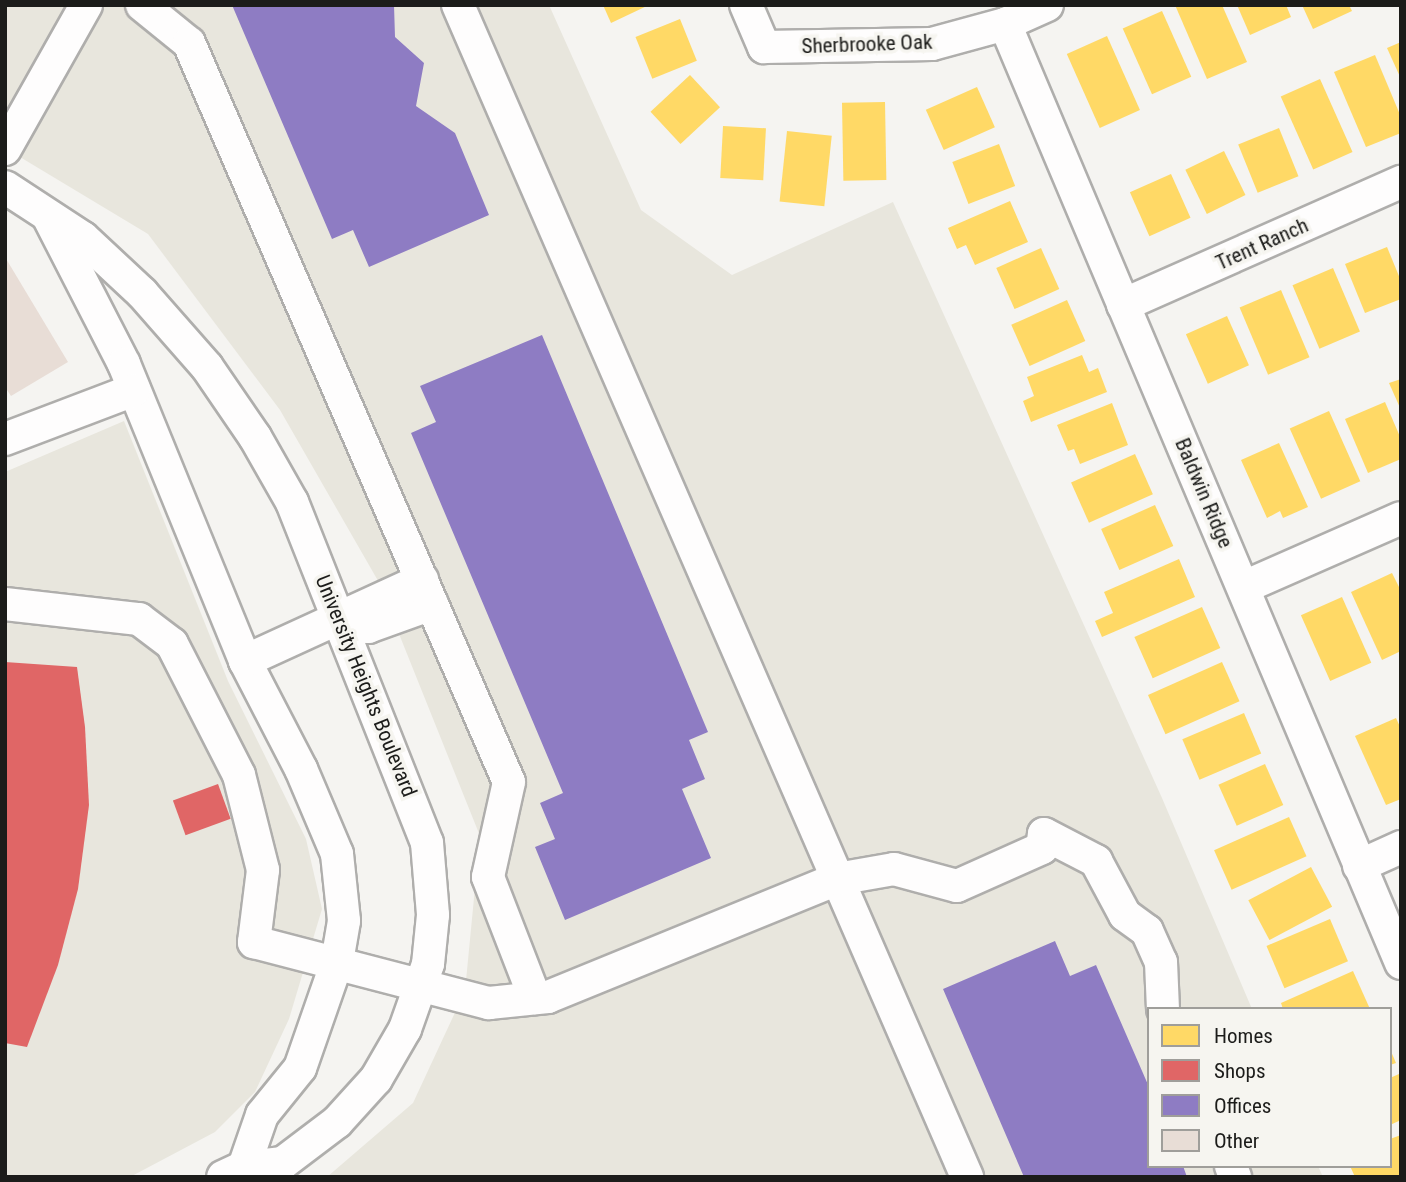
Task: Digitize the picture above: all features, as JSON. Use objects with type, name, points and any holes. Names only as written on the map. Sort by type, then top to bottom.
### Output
[{"type":"street","points":[[5,149],[86,5]]},
{"type":"street","points":[[142,5],[189,43],[509,782],[488,877],[535,998]]},
{"type":"street","points":[[458,5],[967,1177]]},
{"type":"street","name":"Sherbrooke Oak","points":[[746,5],[764,47],[932,44],[1005,24],[1047,5]]},
{"type":"street","name":"Baldwin Ridge","points":[[1005,24],[1401,963]]},
{"type":"street","name":"Trent Ranch","points":[[1123,305],[1401,182]]},
{"type":"street","name":"University Heights Boulevard","points":[[5,187],[83,238],[142,293],[207,367],[292,502],[428,844],[433,915],[423,985],[405,1029],[376,1079],[337,1122],[283,1163],[239,1173]]},
{"type":"street","name":"University Heights Boulevard","points":[[46,213],[134,390],[245,661],[301,769],[337,854],[344,921],[337,962],[300,1068],[262,1115],[239,1173]]},
{"type":"street","points":[[5,439],[134,390]]},
{"type":"street","points":[[1244,587],[1401,518]]},
{"type":"street","points":[[245,661],[340,621],[356,607],[427,592]]},
{"type":"street","points":[[5,604],[139,619],[172,644],[239,775],[264,870],[254,942],[489,1003],[548,997],[837,879],[894,869],[957,886],[1042,848],[1044,834],[1096,861],[1125,915],[1147,931],[1161,962],[1163,1007]]},
{"type":"street","points":[[1359,866],[1401,847]]},
{"type":"shaded area","points":[[5,5],[549,5],[641,210],[732,275],[893,202],[1162,798],[1251,1007],[1147,1007],[1147,1168],[1319,1168],[1323,1177],[327,1177],[413,1103],[465,991],[480,836],[377,579],[280,410],[148,234],[5,148]]},
{"type":"shaded area","points":[[124,421],[228,681],[306,839],[322,909],[289,1019],[255,1092],[215,1132],[130,1177],[5,1177],[5,472]]},
{"type":"building: Homes","points":[[603,5],[649,5],[611,23]]},
{"type":"building: Homes","points":[[1175,5],[1222,5],[1247,62],[1207,79]]},
{"type":"building: Homes","points":[[1237,5],[1286,5],[1291,17],[1250,35]]},
{"type":"building: Homes","points":[[1302,5],[1349,5],[1352,11],[1313,29]]},
{"type":"building: Homes","points":[[1162,11],[1191,77],[1152,94],[1123,28]]},
{"type":"building: Homes","points":[[680,19],[697,61],[652,79],[635,37]]},
{"type":"building: Homes","points":[[1107,36],[1140,110],[1100,128],[1067,54]]},
{"type":"building: Homes","points":[[1401,42],[1401,79],[1387,48]]},
{"type":"building: Homes","points":[[1375,55],[1401,117],[1401,133],[1366,147],[1334,72]]},
{"type":"building: Homes","points":[[690,75],[720,107],[681,144],[651,112]]},
{"type":"building: Homes","points":[[1320,79],[1353,152],[1313,170],[1281,96]]},
{"type":"building: Homes","points":[[977,87],[995,127],[944,150],[926,110]]},
{"type":"building: Homes","points":[[885,102],[886,180],[843,181],[842,103]]},
{"type":"building: Homes","points":[[723,126],[766,128],[763,180],[720,178]]},
{"type":"building: Homes","points":[[1279,128],[1298,176],[1258,193],[1238,144]]},
{"type":"building: Homes","points":[[787,131],[832,136],[824,206],[780,202]]},
{"type":"building: Homes","points":[[999,144],[1015,186],[968,204],[952,162]]},
{"type":"building: Homes","points":[[1224,151],[1245,195],[1207,214],[1185,170]]},
{"type":"building: Homes","points":[[1171,174],[1191,218],[1149,236],[1130,192]]},
{"type":"building: Homes","points":[[1010,201],[1028,242],[975,265],[966,245],[957,249],[948,228]]},
{"type":"building: Homes","points":[[1387,247],[1401,281],[1401,299],[1365,313],[1345,264]]},
{"type":"building: Homes","points":[[1041,248],[1059,289],[1015,309],[996,268]]},
{"type":"building: Homes","points":[[1333,268],[1360,332],[1319,349],[1292,285]]},
{"type":"building: Homes","points":[[1281,290],[1310,357],[1268,375],[1240,308]]},
{"type":"building: Homes","points":[[1067,300],[1085,341],[1030,366],[1011,325]]},
{"type":"building: Homes","points":[[1227,316],[1249,365],[1208,384],[1186,334]]},
{"type":"building: Homes","points":[[1082,355],[1089,372],[1098,368],[1107,392],[1031,422],[1023,401],[1034,396],[1027,377]]},
{"type":"building: Homes","points":[[1401,379],[1401,410],[1389,383]]},
{"type":"building: Homes","points":[[1385,402],[1401,439],[1401,459],[1368,473],[1345,419]]},
{"type":"building: Homes","points":[[1112,403],[1128,445],[1080,464],[1074,449],[1068,451],[1057,425]]},
{"type":"building: Homes","points":[[1329,411],[1360,481],[1321,499],[1290,428]]},
{"type":"building: Homes","points":[[1279,443],[1308,507],[1283,518],[1280,511],[1267,518],[1241,460]]},
{"type":"building: Homes","points":[[1135,454],[1153,494],[1089,523],[1071,482]]},
{"type":"building: Homes","points":[[1155,505],[1173,546],[1119,570],[1101,529]]},
{"type":"building: Homes","points":[[1179,559],[1195,597],[1102,637],[1095,621],[1113,613],[1104,592]]},
{"type":"building: Homes","points":[[1392,573],[1401,591],[1401,651],[1382,660],[1351,592]]},
{"type":"building: Homes","points":[[1342,597],[1371,663],[1330,681],[1301,615]]},
{"type":"building: Homes","points":[[1202,607],[1220,648],[1153,678],[1134,637]]},
{"type":"building: Homes","points":[[1222,662],[1239,701],[1165,734],[1148,695]]},
{"type":"building: Homes","points":[[1244,713],[1261,754],[1200,780],[1182,739]]},
{"type":"building: Homes","points":[[1396,718],[1401,729],[1401,799],[1386,805],[1355,736]]},
{"type":"building: Homes","points":[[1265,764],[1283,805],[1237,826],[1218,785]]},
{"type":"building: Homes","points":[[1289,817],[1306,856],[1232,890],[1214,850]]},
{"type":"building: Homes","points":[[1311,867],[1332,907],[1269,940],[1248,900]]},
{"type":"building: Homes","points":[[1330,919],[1348,961],[1284,988],[1266,946]]},
{"type":"building: Homes","points":[[1353,971],[1369,1007],[1282,1007],[1281,1003]]},
{"type":"building: Homes","points":[[1399,1074],[1401,1120],[1392,1124],[1392,1077]]},
{"type":"building: Homes","points":[[1401,1135],[1401,1177],[1355,1177],[1351,1168],[1392,1168],[1392,1138]]},
{"type":"building: Shops","points":[[5,662],[77,667],[85,727],[89,805],[78,889],[58,965],[27,1047],[5,1043]]},
{"type":"building: Shops","points":[[218,784],[231,819],[186,835],[173,800]]},
{"type":"building: Offices","points":[[232,5],[394,5],[395,37],[424,63],[416,106],[455,133],[489,215],[369,267],[353,230],[332,239]]},
{"type":"building: Offices","points":[[542,335],[708,732],[689,740],[705,779],[682,789],[711,858],[565,920],[535,847],[555,839],[540,803],[563,793],[411,433],[436,422],[420,386]]},
{"type":"building: Offices","points":[[1055,941],[1070,976],[1096,965],[1147,1082],[1147,1168],[1184,1168],[1187,1177],[1024,1177],[943,989]]},
{"type":"building: Other","points":[[5,257],[68,362],[11,396],[5,387]]}]
